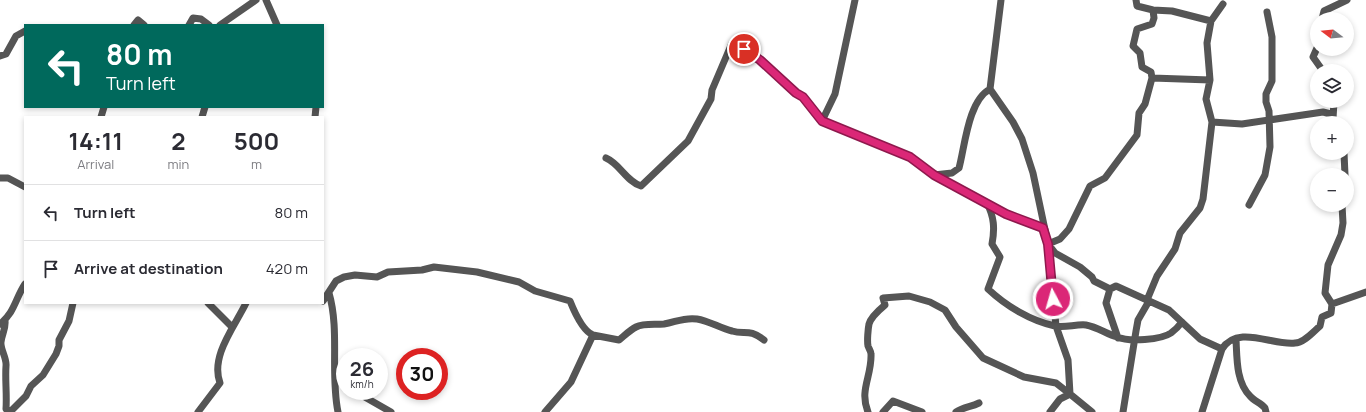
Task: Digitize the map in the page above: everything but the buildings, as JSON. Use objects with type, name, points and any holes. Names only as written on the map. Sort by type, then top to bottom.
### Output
[{"type":"street","points":[[221,24],[256,0]]},
{"type":"street","points":[[266,0],[277,24]]},
{"type":"street","points":[[934,175],[952,173],[959,168],[972,114],[981,97],[990,89],[1001,0]]},
{"type":"street","points":[[1136,0],[1137,6],[1153,10],[1172,11],[1211,21]]},
{"type":"street","points":[[1324,12],[1347,0]]},
{"type":"street","points":[[822,121],[835,94],[853,1]]},
{"type":"street","points":[[1123,412],[1138,320],[1148,300],[1157,276],[1175,249],[1180,233],[1200,208],[1212,122],[1206,98],[1210,80],[1207,43],[1211,21],[1223,4]]},
{"type":"street","points":[[1048,244],[1060,239],[1069,229],[1090,186],[1105,178],[1137,135],[1138,113],[1145,104],[1152,78],[1150,72],[1141,65],[1140,53],[1133,46],[1137,29],[1152,24],[1154,18],[1153,10]]},
{"type":"street","points":[[1249,205],[1265,175],[1270,147],[1270,119],[1266,102],[1266,94],[1272,81],[1272,37],[1266,12]]},
{"type":"street","points":[[189,24],[192,18],[201,19],[208,24]]},
{"type":"street","points":[[135,24],[138,20],[143,24]]},
{"type":"street","points":[[0,56],[6,54],[16,36],[24,32]]},
{"type":"street","points":[[606,158],[614,161],[634,183],[641,186],[655,174],[688,141],[711,99],[712,90],[732,43],[760,60],[796,93],[803,97],[822,121],[910,157],[934,175],[987,202],[1006,214],[1043,228]]},
{"type":"street","points":[[1152,78],[1210,80]]},
{"type":"street","points":[[990,89],[1013,122],[1022,139],[1034,173],[1043,228],[1048,244],[1056,326],[1068,360],[1070,394]]},
{"type":"street","points":[[1212,122],[1242,124],[1323,112],[1331,114],[1332,116]]},
{"type":"street","points":[[0,178],[8,178],[24,186]]},
{"type":"street","points":[[987,202],[993,216],[994,231],[992,244],[1000,257],[988,289],[1000,300],[1028,316],[1056,326],[1085,325],[1118,338],[1135,340],[1166,336],[1172,333],[1182,322]]},
{"type":"street","points":[[1202,412],[1222,349],[1226,342],[1236,339],[1255,337],[1272,342],[1296,344],[1320,326],[1322,317],[1331,313],[1332,304],[1325,293],[1328,265],[1341,235],[1343,223],[1342,212]]},
{"type":"street","points":[[1048,244],[1055,253],[1080,267],[1092,277],[1094,281],[1110,289]]},
{"type":"street","points":[[324,300],[336,281],[355,275],[377,277],[388,272],[400,270],[422,270],[434,267],[477,272],[519,282],[535,291],[570,301],[575,315],[582,322],[589,333],[593,335],[619,340],[642,325],[666,323],[678,319],[692,318],[705,321],[734,332],[748,332],[764,340]]},
{"type":"street","points":[[24,285],[20,291],[12,313],[2,323],[6,325],[0,343],[7,365],[6,409],[10,412],[26,396],[31,386],[43,375],[50,363],[59,346],[59,340],[69,321],[73,304]]},
{"type":"street","points":[[1118,338],[1106,303],[1110,289],[1116,286],[1169,310],[1200,339],[1222,349]]},
{"type":"street","points":[[1332,304],[1366,292]]},
{"type":"street","points":[[329,293],[335,346],[336,386]]},
{"type":"street","points":[[868,412],[865,405],[864,389],[869,374],[871,354],[868,345],[869,325],[880,309],[885,306],[883,298],[891,297],[916,297],[945,310],[956,327],[983,358],[1024,377],[1056,383],[1092,412]]},
{"type":"street","points":[[209,304],[232,327]]},
{"type":"street","points":[[198,412],[220,383],[218,368],[224,342],[245,304]]},
{"type":"street","points":[[545,412],[571,382],[593,335]]},
{"type":"street","points":[[1236,339],[1242,385],[1251,397],[1265,408],[1266,412]]},
{"type":"street","points":[[1050,412],[1060,399],[1070,394]]},
{"type":"street","points":[[337,400],[338,412]]},
{"type":"street","points":[[370,400],[391,412]]},
{"type":"street","points":[[883,412],[893,401],[922,412]]},
{"type":"street","points":[[956,412],[963,408],[969,410],[979,403]]},
{"type":"route","points":[[744,49],[751,56],[760,60],[764,66],[781,81],[803,97],[822,121],[910,157],[934,175],[987,202],[1006,214],[1043,228],[1048,244],[1053,299]]}]
